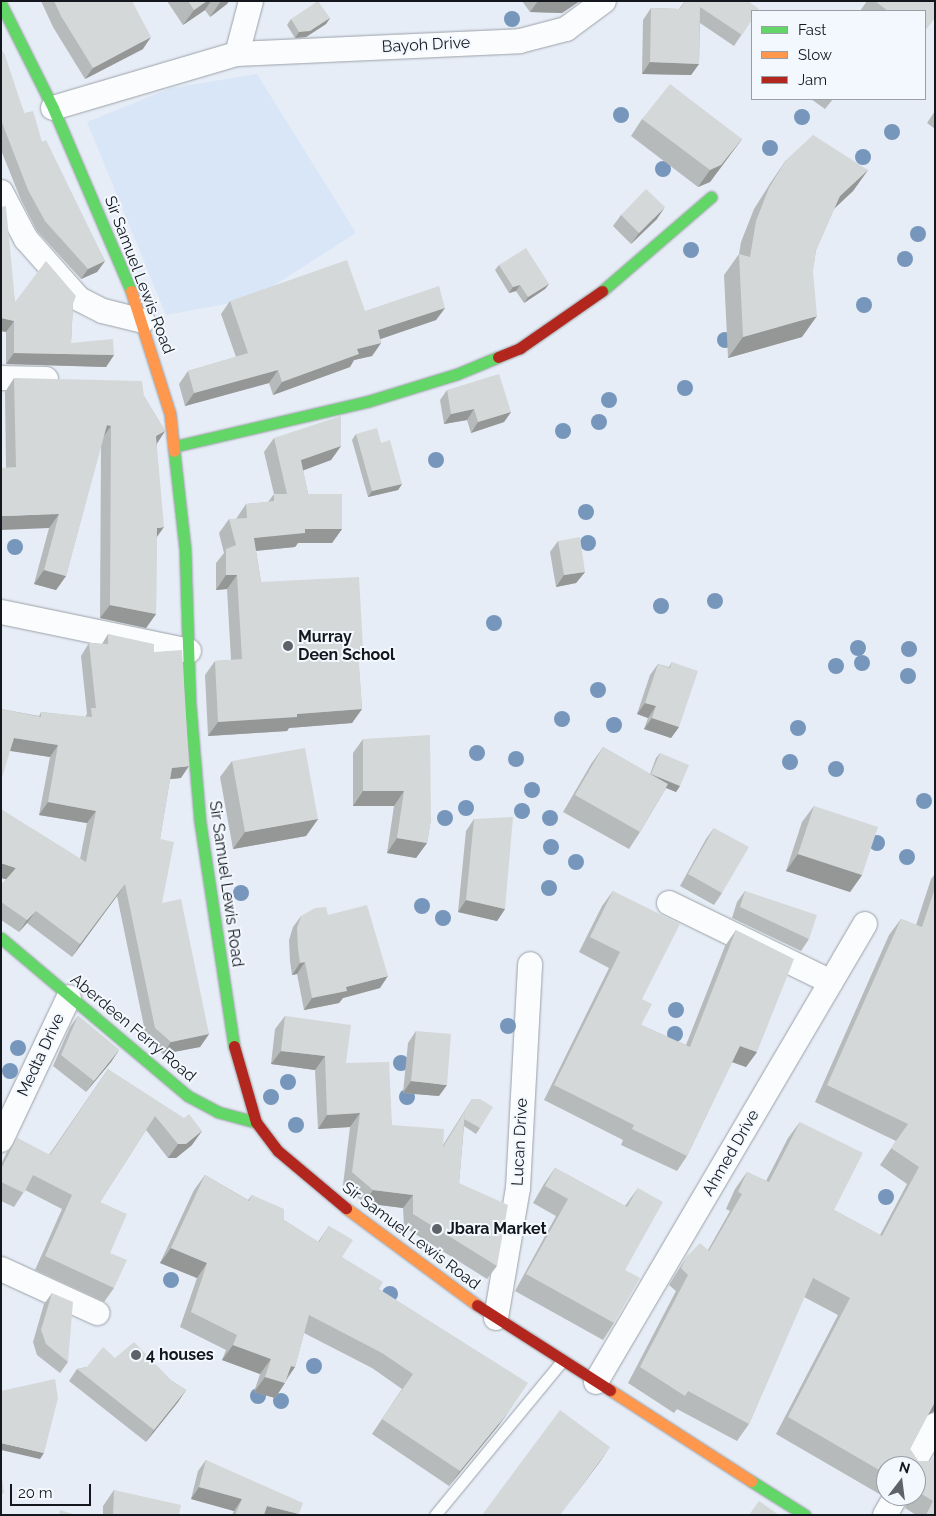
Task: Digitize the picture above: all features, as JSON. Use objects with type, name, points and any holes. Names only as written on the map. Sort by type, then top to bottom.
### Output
[{"type":"main road","name":"Sir Samuel Lewis Road","points":[[1,4],[53,108],[143,321],[163,382],[176,446],[185,549],[188,651],[201,832],[229,1019],[240,1074],[256,1122],[278,1151],[369,1228],[496,1318],[804,1515]]},
{"type":"main road","points":[[176,446],[369,401],[457,374],[520,348],[585,306],[711,197]]},
{"type":"main road","name":"Aberdeen Ferry Road","points":[[1,938],[188,1096],[218,1112],[256,1122]]},
{"type":"street","points":[[237,54],[251,1]]},
{"type":"street","name":"Bayoh Drive","points":[[53,108],[237,54],[520,41],[566,29],[604,1]]},
{"type":"street","points":[[1,192],[26,239],[79,299],[104,311],[143,321]]},
{"type":"street","points":[[1,378],[69,380]]},
{"type":"street","points":[[135,382],[163,382]]},
{"type":"street","points":[[1,612],[188,651]]},
{"type":"street","points":[[669,903],[831,982]]},
{"type":"street","name":"Ahmed Drive","points":[[596,1382],[865,924]]},
{"type":"street","name":"Lucan Drive","points":[[496,1318],[518,1188],[530,964]]},
{"type":"street","name":"Medta Drive","points":[[1,1140],[69,996]]},
{"type":"street","points":[[1,1269],[97,1313]]},
{"type":"street","points":[[918,1456],[935,1425]]},
{"type":"lane","points":[[435,1515],[562,1361]]},
{"type":"shaded area","points":[[257,74],[356,233],[253,299],[166,315],[87,122],[171,88]]},
{"type":"building","points":[[54,1],[132,1],[151,37],[93,68]]},
{"type":"building","points":[[188,1],[207,1],[194,10]]},
{"type":"building","points":[[318,1],[330,18],[310,31],[299,32],[291,19]]},
{"type":"building","points":[[685,1],[748,1],[759,9],[751,10],[751,21],[742,35],[700,7],[699,64],[650,62],[651,8],[680,9]]},
{"type":"building","points":[[875,1],[935,1],[935,18],[926,30],[926,10],[887,10]]},
{"type":"building","points":[[1,49],[5,55],[24,113],[33,111],[42,142],[46,140],[105,261],[88,269],[45,221],[28,190],[1,120]]},
{"type":"building","points":[[670,84],[742,139],[721,165],[710,170],[642,119]]},
{"type":"building","points":[[813,135],[868,170],[840,196],[816,250],[813,271],[817,316],[743,337],[739,254],[750,257],[756,221],[769,188],[786,160]]},
{"type":"building","points":[[646,189],[665,207],[639,233],[621,215]]},
{"type":"building","points":[[6,206],[15,302],[46,261],[76,296],[73,304],[71,343],[113,339],[114,355],[14,353],[14,321],[1,318],[1,207]]},
{"type":"building","points":[[526,248],[549,284],[528,297],[520,285],[513,287],[499,265]]},
{"type":"building","points":[[347,260],[365,311],[439,286],[445,308],[378,330],[381,343],[357,349],[359,354],[282,382],[278,370],[194,393],[188,371],[248,353],[230,301]]},
{"type":"building","points":[[499,374],[511,412],[478,422],[474,409],[451,414],[447,390]]},
{"type":"building","points":[[14,378],[142,381],[144,396],[165,431],[156,436],[164,527],[157,528],[156,614],[110,605],[111,426],[107,425],[66,576],[44,570],[59,514],[1,516],[1,468],[16,467]]},
{"type":"building","points":[[341,416],[341,446],[301,460],[308,494],[342,494],[342,529],[305,529],[305,533],[254,538],[261,582],[359,577],[363,649],[358,649],[362,709],[297,714],[297,717],[218,722],[215,661],[242,659],[237,575],[226,575],[226,549],[236,545],[229,519],[247,518],[246,504],[274,501],[274,494],[287,494],[274,438]]},
{"type":"building","points":[[377,428],[381,443],[390,440],[402,484],[372,491],[356,434]]},
{"type":"building","points":[[580,537],[585,572],[564,575],[558,541]]},
{"type":"building","points":[[108,634],[154,644],[154,652],[182,650],[189,766],[172,768],[160,839],[174,842],[162,903],[181,899],[209,1034],[171,1042],[155,1028],[125,884],[80,944],[36,911],[27,920],[1,902],[1,885],[16,868],[1,863],[1,809],[86,862],[96,811],[48,802],[58,745],[14,738],[1,781],[1,709],[41,717],[41,712],[92,717],[91,708],[96,708],[89,643],[108,644]]},
{"type":"building","points":[[672,662],[698,671],[679,727],[652,718],[656,706],[645,703],[658,664],[670,668]]},
{"type":"building","points":[[430,735],[431,819],[427,843],[397,838],[404,791],[363,791],[363,739]]},
{"type":"building","points":[[603,747],[668,784],[640,832],[575,795]]},
{"type":"building","points":[[305,748],[318,819],[245,832],[232,761]]},
{"type":"building","points":[[660,753],[689,765],[680,786],[651,774]]},
{"type":"building","points":[[814,806],[878,827],[862,875],[798,854]]},
{"type":"building","points":[[513,817],[505,909],[466,900],[474,819]]},
{"type":"building","points":[[714,828],[749,847],[722,893],[688,874]]},
{"type":"building","points":[[935,888],[935,1402],[910,1449],[915,1456],[876,1456],[876,1468],[788,1417],[850,1298],[813,1278],[749,1424],[688,1391],[685,1396],[640,1367],[688,1275],[681,1268],[688,1255],[700,1243],[709,1251],[742,1194],[738,1192],[747,1172],[769,1182],[800,1122],[863,1153],[834,1210],[882,1236],[919,1167],[891,1148],[908,1124],[827,1085],[901,919],[922,927]]},
{"type":"building","points":[[613,891],[680,924],[642,999],[652,1004],[641,1025],[690,1047],[736,930],[794,959],[757,1052],[740,1046],[687,1156],[632,1129],[634,1125],[554,1085],[620,952],[590,937]]},
{"type":"building","points":[[745,891],[817,915],[809,939],[740,907]]},
{"type":"building","points":[[367,905],[388,976],[346,987],[347,991],[312,998],[305,962],[300,963],[298,949],[297,928],[301,916],[315,908],[326,907],[328,915]]},
{"type":"building","points":[[78,1016],[119,1050],[94,1081],[61,1055]]},
{"type":"building","points":[[285,1016],[351,1025],[346,1063],[389,1062],[392,1125],[444,1129],[443,1147],[465,1111],[459,1183],[508,1205],[497,1266],[413,1214],[413,1195],[373,1190],[352,1172],[360,1113],[327,1115],[325,1056],[281,1051]]},
{"type":"building","points":[[416,1031],[451,1034],[447,1085],[411,1081]]},
{"type":"building","points":[[108,1069],[184,1118],[189,1114],[202,1131],[186,1144],[178,1144],[155,1116],[100,1202],[127,1214],[110,1253],[127,1260],[114,1288],[45,1256],[72,1195],[33,1175],[24,1193],[1,1182],[1,1169],[17,1138],[50,1155]]},
{"type":"building","points":[[472,1099],[480,1099],[493,1107],[480,1128],[464,1119],[465,1111],[461,1117]]},
{"type":"building","points":[[555,1168],[627,1207],[638,1188],[663,1202],[625,1270],[640,1278],[614,1323],[526,1274],[568,1199],[545,1186]]},
{"type":"building","points":[[205,1175],[249,1201],[252,1195],[284,1209],[284,1220],[319,1242],[329,1226],[353,1240],[342,1257],[383,1282],[379,1289],[528,1383],[510,1410],[460,1471],[382,1419],[413,1374],[382,1353],[309,1315],[295,1367],[291,1366],[285,1383],[265,1377],[271,1359],[233,1345],[237,1335],[191,1312],[207,1263],[171,1248]]},
{"type":"building","points":[[52,1293],[73,1302],[68,1362],[46,1344],[41,1330]]},
{"type":"building","points":[[134,1342],[172,1381],[186,1390],[154,1430],[77,1369],[87,1367],[103,1347],[115,1358]]},
{"type":"building","points":[[55,1379],[58,1398],[44,1453],[1,1443],[1,1391]]},
{"type":"building","points":[[560,1410],[610,1447],[560,1515],[482,1515]]},
{"type":"building","points":[[935,1457],[935,1515],[926,1515],[933,1501],[926,1497],[926,1461],[930,1461]]},
{"type":"building","points":[[206,1460],[303,1503],[299,1514],[267,1506],[264,1515],[235,1515],[242,1499],[199,1487]]},
{"type":"building","points":[[1,1471],[4,1493],[1,1494]]},
{"type":"building","points":[[114,1490],[181,1505],[179,1515],[113,1515]]},
{"type":"building","points":[[759,1501],[779,1515],[749,1515]]},
{"type":"building","points":[[60,1510],[76,1515],[59,1515]]},
{"type":"traffic: fast","points":[[1,4],[53,108],[131,291]]},
{"type":"traffic: fast","points":[[602,291],[711,197]]},
{"type":"traffic: fast","points":[[176,446],[369,401],[457,374],[498,357]]},
{"type":"traffic: fast","points":[[174,451],[185,549],[190,704],[200,822],[234,1046]]},
{"type":"traffic: fast","points":[[1,938],[188,1096],[218,1112],[256,1122]]},
{"type":"traffic: fast","points":[[751,1481],[805,1515]]},
{"type":"traffic: slow","points":[[131,291],[170,414],[174,451]]},
{"type":"traffic: slow","points":[[346,1208],[477,1305]]},
{"type":"traffic: slow","points":[[610,1390],[751,1481]]},
{"type":"traffic: jam","points":[[498,357],[520,348],[602,291]]},
{"type":"traffic: jam","points":[[234,1046],[256,1122],[278,1151],[346,1208]]},
{"type":"traffic: jam","points":[[477,1305],[610,1390]]},
{"type":"place","name":"Murray Deen School","points":[[288,646]]},
{"type":"place","name":"Jbara Market","points":[[437,1229]]},
{"type":"place","name":"4 houses","points":[[136,1355]]}]
